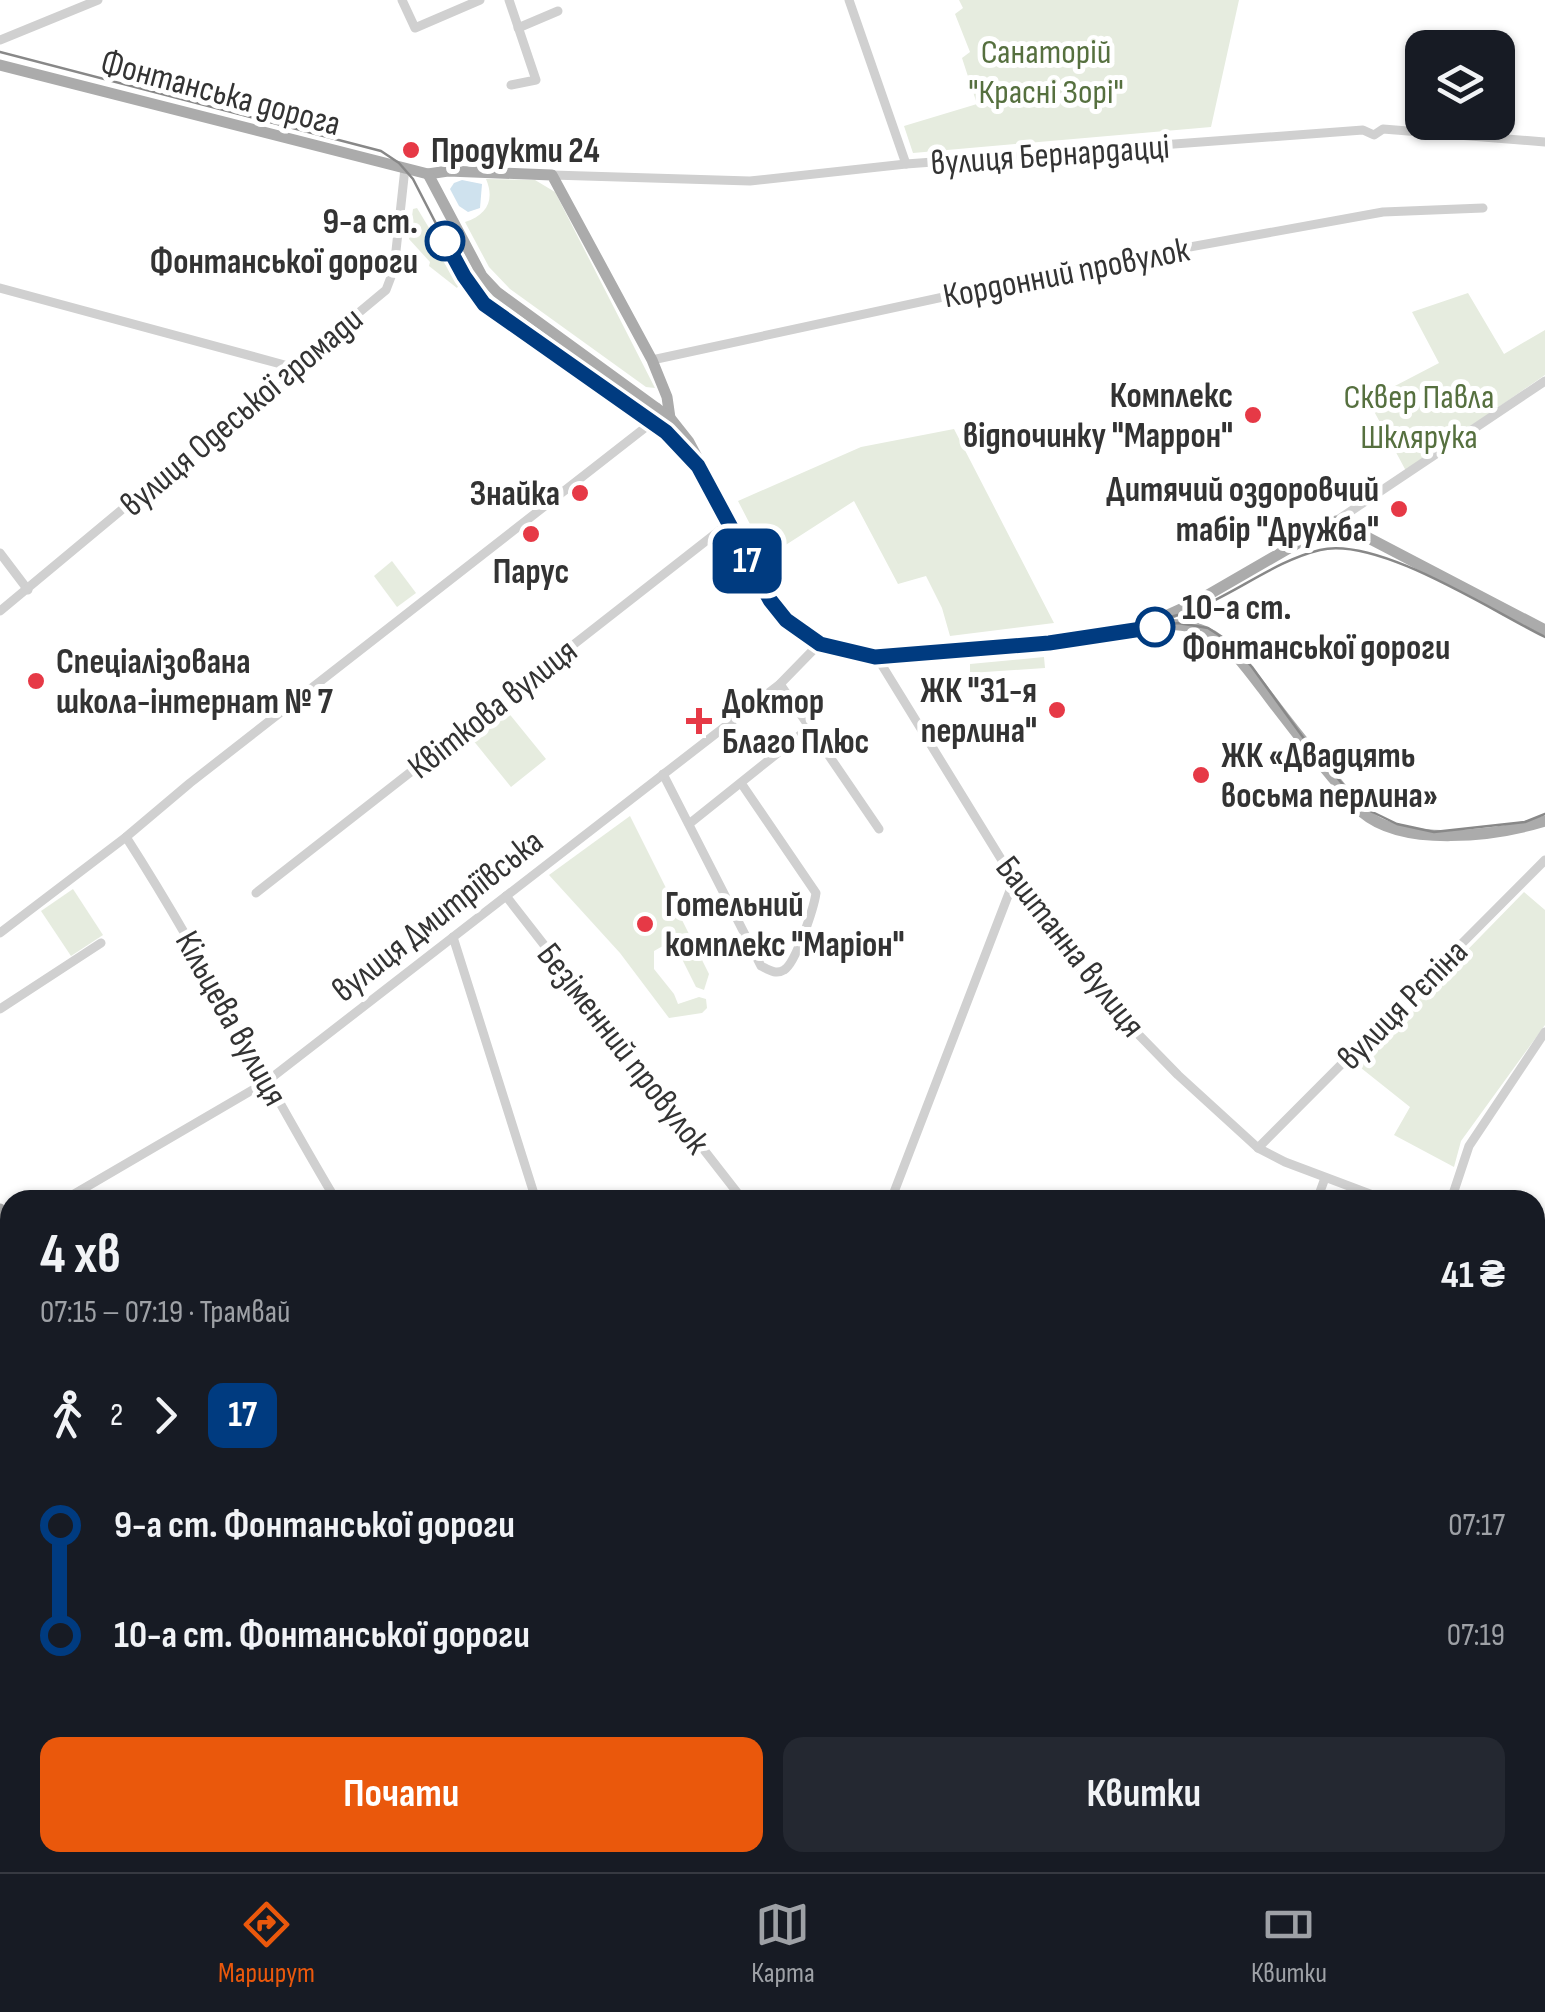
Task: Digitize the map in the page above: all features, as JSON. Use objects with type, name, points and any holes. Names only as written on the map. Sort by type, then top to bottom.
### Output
[{"type":"main road","name":"Фонтанська дорога","points":[[0,65],[428,174],[448,171],[552,175]]},
{"type":"main road","points":[[428,174],[482,276],[497,292],[670,418],[688,442],[771,596],[787,616],[822,642],[875,654],[1048,641],[1146,625],[1192,628],[1218,638],[1237,655],[1308,748],[1362,812],[1377,822],[1434,836],[1512,831],[1545,822]]},
{"type":"main road","points":[[552,175],[652,360],[667,397],[670,418]]},
{"type":"main road","points":[[653,404],[667,397]]},
{"type":"main road","points":[[1146,625],[1194,603],[1336,520],[1545,630]]},
{"type":"main road","points":[[1192,628],[1184,614],[1194,603]]},
{"type":"street","points":[[0,40],[98,0]]},
{"type":"street","points":[[402,0],[414,28],[480,0]]},
{"type":"street","points":[[509,0],[536,80],[511,85]]},
{"type":"street","points":[[849,0],[906,164]]},
{"type":"street","points":[[518,28],[558,11]]},
{"type":"street","name":"вулиця Бернардацці","points":[[552,175],[750,181],[906,164],[1362,130],[1374,135],[1383,129],[1545,142]]},
{"type":"street","name":"вулиця Одеської громади","points":[[0,612],[378,298],[392,280],[405,168]]},
{"type":"street","name":"Кордонний провулок","points":[[652,360],[1116,260],[1383,212],[1482,208]]},
{"type":"street","points":[[0,288],[292,367]]},
{"type":"street","points":[[1336,520],[1545,382]]},
{"type":"street","points":[[0,933],[646,427],[653,404]]},
{"type":"street","name":"Квіткова вулиця","points":[[256,892],[729,523]]},
{"type":"street","points":[[0,553],[28,590]]},
{"type":"street","name":"вулиця Дмитріївська","points":[[85,1190],[266,1082],[780,684],[822,642]]},
{"type":"street","name":"Баштанна вулиця","points":[[875,654],[1014,880],[1100,995],[1178,1076],[1258,1148],[1358,1190]]},
{"type":"street","points":[[780,684],[879,829]]},
{"type":"street","points":[[689,824],[810,728]]},
{"type":"street","points":[[663,774],[761,966],[772,972],[788,967],[816,893],[741,782]]},
{"type":"street","name":"Кільцева вулиця","points":[[126,837],[230,1010],[266,1082],[330,1190]]},
{"type":"street","name":"вулиця Рєпіна","points":[[1258,1148],[1545,860]]},
{"type":"street","points":[[895,1190],[1014,880]]},
{"type":"street","name":"Безіменний провулок","points":[[506,896],[735,1190]]},
{"type":"street","points":[[454,937],[533,1190]]},
{"type":"street","points":[[0,1009],[101,943]]},
{"type":"street","points":[[1454,1190],[1469,1146],[1545,1032]]},
{"type":"street","points":[[1321,1190],[1325,1178]]},
{"type":"green space","name":"Санаторій \"Красні Зорі\"","points":[[959,0],[1239,0],[1211,127],[913,153],[904,126],[977,104],[962,58],[970,52],[955,14],[963,8]]},
{"type":"green space","points":[[486,179],[535,180],[555,192],[655,388],[646,387],[510,289],[489,267],[465,222],[487,206],[490,194]]},
{"type":"green space","points":[[417,208],[461,281],[457,288],[429,266],[430,262],[409,239],[413,209]]},
{"type":"green space","name":"Сквер Павла Шклярука","points":[[1468,293],[1504,354],[1545,330],[1545,375],[1406,471],[1368,400],[1439,363],[1412,312]]},
{"type":"green space","points":[[954,429],[1054,623],[950,636],[926,576],[898,584],[854,501],[767,557],[738,501],[861,447]]},
{"type":"green space","points":[[392,561],[416,593],[397,607],[374,576]]},
{"type":"green space","points":[[1044,657],[1045,668],[970,673],[970,664]]},
{"type":"green space","points":[[503,706],[546,759],[511,787],[468,734]]},
{"type":"green space","points":[[630,816],[709,974],[704,990],[696,987],[677,938],[654,951],[654,969],[678,1004],[699,997],[706,999],[707,1008],[702,1013],[669,1018],[620,953],[549,875]]},
{"type":"green space","points":[[73,889],[103,935],[71,956],[41,911]]},
{"type":"green space","points":[[1524,892],[1545,910],[1545,1025],[1461,1141],[1454,1167],[1394,1135],[1410,1107],[1356,1064]]},
{"type":"water","points":[[462,180],[482,184],[480,208],[468,212],[459,206],[450,189]]},
{"type":"tram line","points":[[0,52],[381,151],[399,163],[413,179],[463,276],[484,304],[666,432],[698,466],[770,600],[786,620],[820,644],[875,657],[1049,643],[1178,623],[1208,628],[1231,643],[1252,667],[1305,740],[1362,807],[1397,824],[1434,832],[1525,822],[1545,814]]},
{"type":"tram line","name":"17","points":[[445,241],[484,304],[651,420],[698,466],[770,600],[786,620],[820,644],[875,657],[1049,643],[1155,627]]},
{"type":"tram line","points":[[1166,618],[1206,605],[1300,556],[1344,549],[1372,554],[1434,578],[1545,637]]},
{"type":"place","name":"Продукти 24","points":[[411,150]]},
{"type":"place","name":"9-а ст. Фонтанської дороги","points":[[445,241]]},
{"type":"place","name":"Комплекс відпочинку \"Маррон\"","points":[[1253,415]]},
{"type":"place","name":"Знайка","points":[[580,493]]},
{"type":"place","name":"Дитячий оздоровчий табір \"Дружба\"","points":[[1399,509]]},
{"type":"place","name":"Парус","points":[[531,534]]},
{"type":"place","name":"10-а ст. Фонтанської дороги","points":[[1155,627]]},
{"type":"place","name":"Спеціалізована школа-інтернат № 7","points":[[36,681]]},
{"type":"place","name":"ЖК \"31-я перлина\"","points":[[1057,710]]},
{"type":"place","name":"Доктор Благо Плюс","points":[[699,721]]},
{"type":"place","name":"ЖК «Двадцять восьма перлина»","points":[[1201,775]]},
{"type":"place","name":"Готельний комплекс \"Маріон\"","points":[[645,924]]}]
